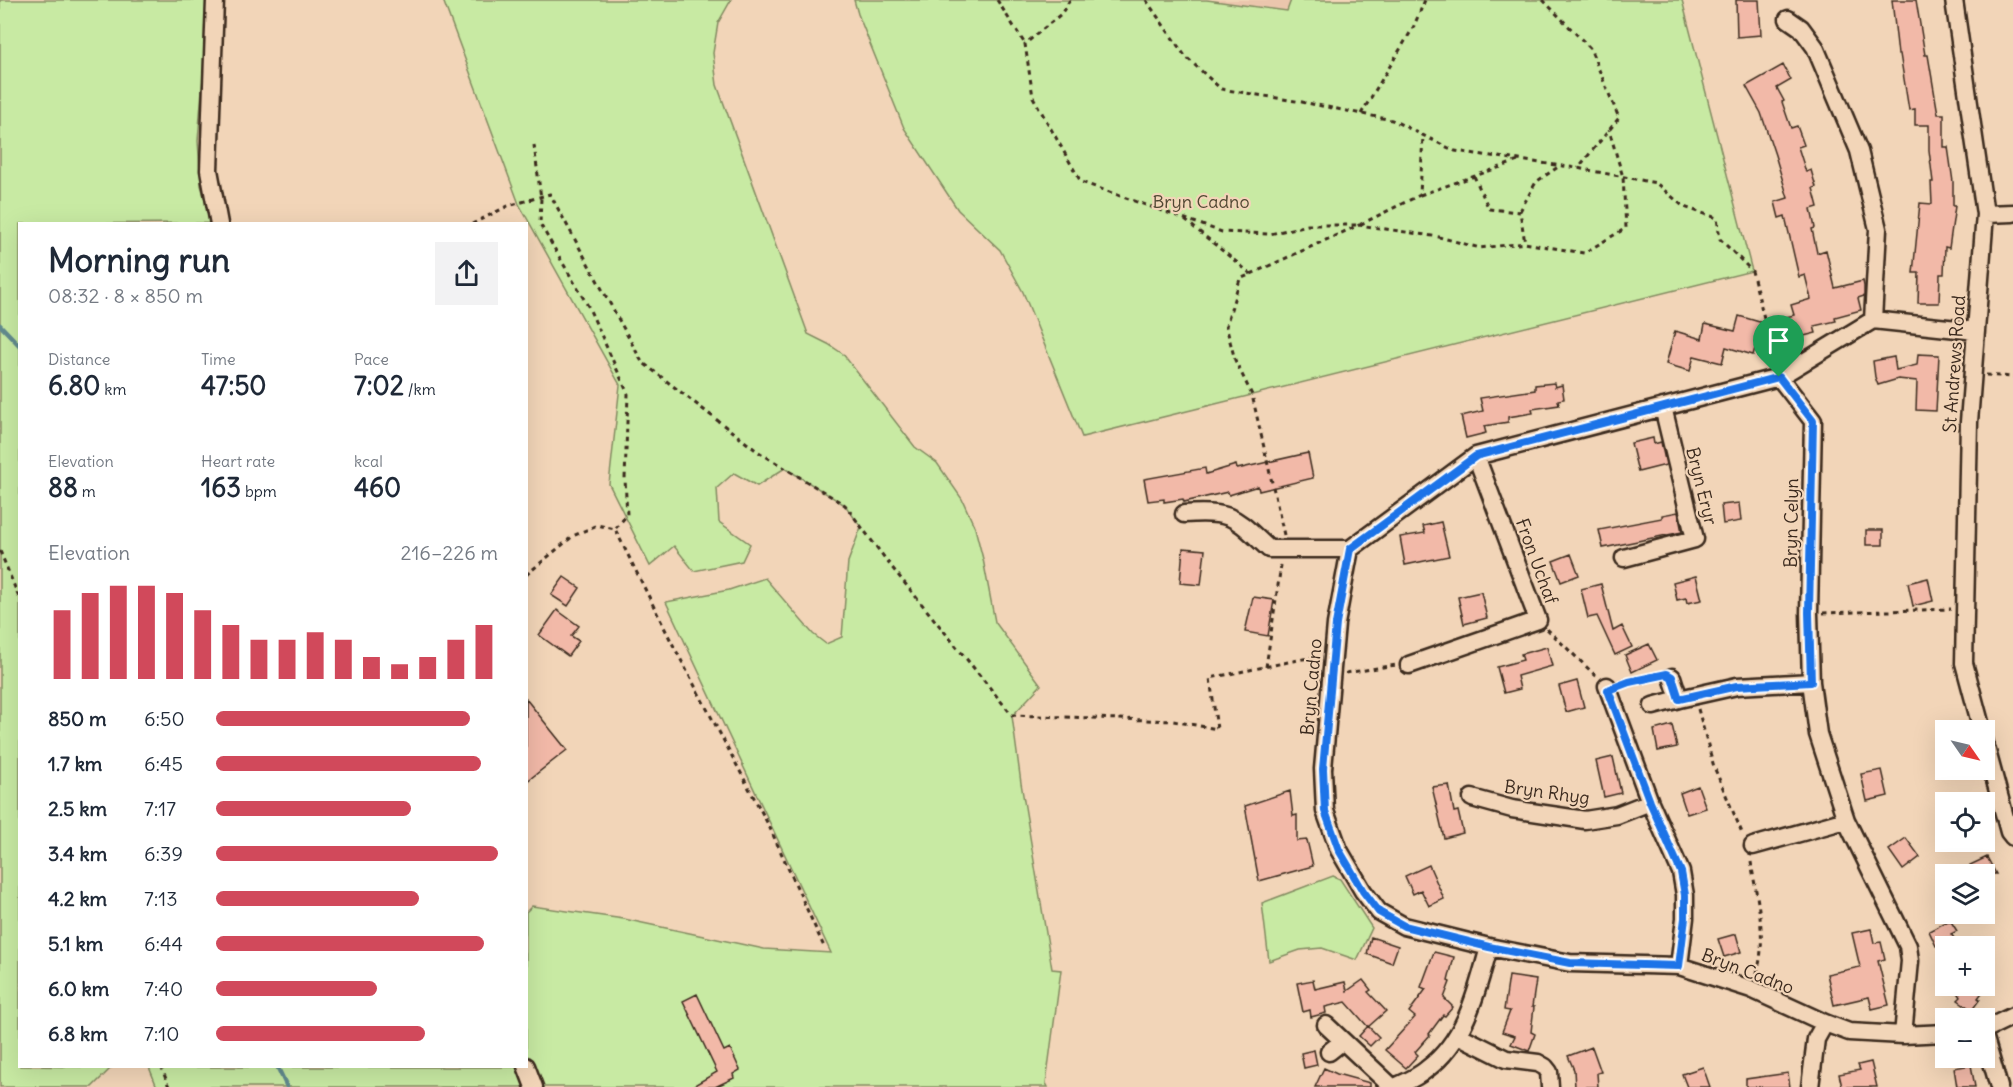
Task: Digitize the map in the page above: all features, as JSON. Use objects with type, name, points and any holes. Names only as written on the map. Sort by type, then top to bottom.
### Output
[{"type":"street","points":[[215,0],[209,170],[219,222]]},
{"type":"street","name":"St Andrews Road","points":[[1954,0],[1985,214],[1969,423],[1964,663],[1979,720]]},
{"type":"street","points":[[1788,19],[1801,28],[1815,47],[1859,151],[1878,229],[1874,320]]},
{"type":"street","points":[[1985,214],[2013,213]]},
{"type":"street","points":[[1185,514],[1204,512],[1224,514],[1235,518],[1269,549],[1350,549],[1476,456],[1779,377],[1874,320],[1976,331]]},
{"type":"street","name":"Bryn Celyn","points":[[1779,377],[1813,421],[1809,613],[1811,682],[1818,734],[1846,820],[1908,946],[1910,961],[1903,1035]]},
{"type":"street","name":"Bryn Eryr","points":[[1624,558],[1695,539],[1663,407]]},
{"type":"street","name":"Fron Uchaf","points":[[1409,665],[1538,620],[1476,456]]},
{"type":"street","name":"Bryn Cadno","points":[[1350,549],[1336,624],[1323,769],[1325,811],[1339,850],[1363,891],[1379,912],[1404,926],[1489,947],[1570,963],[1679,966],[1751,989],[1850,1032],[1903,1035],[1935,1034]]},
{"type":"street","points":[[1672,677],[1679,699]]},
{"type":"street","points":[[1653,706],[1737,686],[1811,682]]},
{"type":"street","points":[[1607,688],[1650,802],[1681,872],[1685,895],[1685,918],[1679,966]]},
{"type":"street","points":[[1995,780],[2009,832],[2013,837]]},
{"type":"street","name":"Bryn Rhyg","points":[[1472,798],[1512,809],[1585,820],[1617,815],[1650,802]]},
{"type":"street","points":[[1753,846],[1846,820]]},
{"type":"street","points":[[1326,1025],[1393,1087],[1428,1069],[1446,1052],[1458,1035],[1477,991],[1489,947]]},
{"type":"street","points":[[1995,1025],[2013,1016]]},
{"type":"street","points":[[1810,1087],[1816,1039],[1825,1023]]},
{"type":"street","points":[[1458,1035],[1506,1059],[1545,1067],[1549,1072],[1550,1087]]},
{"type":"street","points":[[1329,1052],[1343,1041]]},
{"type":"street","points":[[527,1068],[534,1087]]},
{"type":"street","points":[[1994,1068],[1999,1087]]},
{"type":"path","points":[[997,0],[1025,44],[1033,97],[1082,182],[1222,232],[1270,234],[1308,225],[1359,225],[1440,237],[1480,249],[1526,243],[1584,253],[1626,228],[1623,177],[1609,130]]},
{"type":"path","points":[[1025,44],[1060,14],[1070,0]]},
{"type":"path","points":[[1146,0],[1185,56],[1221,89],[1392,120],[1455,151],[1578,168],[1656,183],[1684,207],[1717,218],[1720,239],[1752,271],[1779,377]]},
{"type":"path","points":[[1361,114],[1413,28],[1425,0]]},
{"type":"path","points":[[1543,0],[1590,48],[1619,118],[1578,168]]},
{"type":"path","points":[[1420,195],[1423,135]]},
{"type":"path","points":[[534,145],[541,198],[540,224],[588,306],[628,394],[625,479],[627,515],[615,529]]},
{"type":"path","points":[[1252,394],[1235,360],[1226,326],[1240,279],[1420,195],[1521,160]]},
{"type":"path","points":[[1526,243],[1520,212],[1536,182],[1559,166]]},
{"type":"path","points":[[1474,177],[1489,209],[1520,212]]},
{"type":"path","points":[[476,222],[508,206],[550,194],[642,362],[757,452],[845,505],[890,565],[1012,715],[1173,721],[1216,729],[1210,678],[1334,653]]},
{"type":"path","points":[[1184,219],[1251,274]]},
{"type":"path","points":[[1973,374],[2013,377]]},
{"type":"path","points":[[528,573],[573,536],[597,525],[615,529]]},
{"type":"path","points":[[615,529],[670,641],[769,826],[825,949]]},
{"type":"path","points":[[0,551],[18,595]]},
{"type":"path","points":[[1809,613],[1966,609]]},
{"type":"path","points":[[1538,620],[1607,688],[1667,674],[1672,677]]},
{"type":"path","points":[[1332,675],[1395,665],[1409,665]]},
{"type":"path","points":[[162,1068],[169,1087]]},
{"type":"shaded area","points":[[1207,0],[1291,0],[1288,11]]},
{"type":"green space","points":[[0,0],[209,0],[198,141],[201,185],[212,222],[18,222],[18,1068],[111,1068],[92,1087],[0,1087]]},
{"type":"green space","points":[[443,0],[731,0],[718,23],[713,53],[717,85],[808,334],[843,354],[915,447],[937,463],[962,499],[975,528],[995,622],[1041,685],[1012,716],[1052,969],[1061,970],[1046,1083],[1048,1087],[534,1087],[527,1068],[528,910],[532,906],[624,919],[764,949],[831,953],[666,602],[729,590],[765,578],[813,634],[826,644],[842,637],[848,562],[861,527],[845,505],[785,468],[757,486],[734,473],[717,488],[719,522],[750,544],[742,561],[694,571],[674,546],[650,566],[609,484],[620,385],[519,204]]},
{"type":"green space","name":"Bryn Cadno","points":[[854,0],[1207,0],[1287,11],[1291,0],[1682,0],[1752,271],[1082,437],[1023,292],[1000,250],[958,210],[904,128]]},
{"type":"green space","points":[[1333,876],[1340,879],[1372,928],[1357,960],[1322,948],[1300,950],[1269,961],[1262,903]]},
{"type":"green space","points":[[149,1068],[518,1068],[527,1087],[157,1087]]},
{"type":"building","points":[[1736,0],[1759,0],[1761,35],[1737,37]]},
{"type":"building","points":[[1892,0],[1916,0],[1938,114],[1944,114],[1944,147],[1948,147],[1953,182],[1953,206],[1955,206],[1949,248],[1945,247],[1944,274],[1940,274],[1939,303],[1918,303],[1919,273],[1913,273],[1920,203],[1932,204],[1931,182],[1933,182],[1929,125],[1915,125],[1915,109],[1909,110],[1900,54],[1898,54]]},
{"type":"building","points":[[1783,65],[1791,80],[1777,88],[1784,101],[1782,102],[1791,128],[1797,126],[1804,145],[1798,147],[1806,172],[1811,170],[1816,187],[1813,188],[1818,207],[1811,209],[1817,253],[1826,250],[1835,288],[1863,281],[1864,296],[1858,298],[1861,310],[1835,317],[1836,321],[1814,326],[1816,333],[1776,343],[1771,321],[1794,315],[1791,305],[1811,299],[1805,275],[1799,277],[1785,216],[1779,218],[1775,202],[1788,198],[1775,155],[1761,113],[1746,86]]},
{"type":"building","points":[[1739,316],[1763,323],[1753,355],[1726,347],[1722,363],[1694,356],[1690,371],[1666,364],[1675,331],[1702,339],[1705,324],[1735,331]]},
{"type":"building","points":[[1918,354],[1939,355],[1936,411],[1916,410],[1917,381],[1898,379],[1878,385],[1875,377],[1873,361],[1894,357],[1896,370],[1917,365]]},
{"type":"building","points":[[1554,383],[1555,387],[1562,385],[1564,399],[1558,400],[1559,405],[1532,409],[1533,413],[1508,417],[1508,422],[1484,426],[1486,433],[1466,438],[1461,416],[1483,411],[1480,398],[1535,390],[1535,385]]},
{"type":"building","points":[[1653,438],[1654,444],[1661,442],[1666,465],[1638,472],[1631,443]]},
{"type":"building","points":[[1308,453],[1313,478],[1259,491],[1258,486],[1229,495],[1228,492],[1184,502],[1183,499],[1164,502],[1164,499],[1148,501],[1144,479],[1205,468],[1206,474],[1236,465],[1237,469]]},
{"type":"building","points":[[1739,503],[1741,521],[1723,524],[1721,505]]},
{"type":"building","points":[[1678,512],[1682,532],[1603,548],[1599,530],[1662,518],[1662,515]]},
{"type":"building","points":[[1441,522],[1449,556],[1405,565],[1400,537],[1425,533],[1423,526]]},
{"type":"building","points":[[1866,530],[1883,530],[1883,545],[1866,545]]},
{"type":"building","points":[[1183,548],[1205,550],[1201,585],[1180,583]]},
{"type":"building","points":[[1571,554],[1579,575],[1561,582],[1553,561]]},
{"type":"building","points":[[1696,576],[1702,600],[1687,603],[1686,598],[1677,600],[1673,582]]},
{"type":"building","points":[[564,577],[580,588],[568,606],[551,595]]},
{"type":"building","points":[[1928,578],[1933,601],[1913,606],[1908,583]]},
{"type":"building","points":[[1601,584],[1613,631],[1622,626],[1632,647],[1615,655],[1597,616],[1588,618],[1581,589]]},
{"type":"building","points":[[1481,592],[1487,618],[1464,624],[1458,597]]},
{"type":"building","points":[[1253,597],[1274,600],[1268,636],[1245,632]]},
{"type":"building","points":[[557,610],[579,626],[571,636],[579,641],[568,656],[539,635]]},
{"type":"building","points":[[1649,644],[1657,660],[1632,672],[1625,655]]},
{"type":"building","points":[[1547,647],[1552,666],[1517,676],[1520,689],[1504,693],[1497,667],[1523,660],[1521,654]]},
{"type":"building","points":[[1577,681],[1584,707],[1566,712],[1559,686]]},
{"type":"building","points":[[528,701],[567,750],[528,780]]},
{"type":"building","points":[[1672,725],[1677,747],[1658,751],[1654,730]]},
{"type":"building","points":[[1613,757],[1621,793],[1604,797],[1596,761]]},
{"type":"building","points":[[1882,770],[1888,796],[1867,801],[1861,774]]},
{"type":"building","points":[[1449,785],[1454,812],[1458,811],[1463,833],[1444,838],[1432,787]]},
{"type":"building","points":[[1698,786],[1706,808],[1687,814],[1680,793]]},
{"type":"building","points":[[1290,791],[1293,816],[1297,815],[1297,841],[1307,840],[1313,866],[1259,881],[1245,806]]},
{"type":"building","points":[[1906,838],[1920,857],[1903,870],[1889,850]]},
{"type":"building","points":[[1987,857],[1991,864],[1972,864]]},
{"type":"building","points":[[1429,865],[1444,899],[1429,906],[1421,890],[1413,894],[1405,876]]},
{"type":"building","points":[[1942,924],[1953,924],[1957,931],[1951,934],[1952,936],[1935,936],[1935,944],[1929,931]]},
{"type":"building","points":[[1871,929],[1874,943],[1881,942],[1885,959],[1878,961],[1889,1005],[1872,1009],[1869,997],[1834,1005],[1827,974],[1860,967],[1852,933]]},
{"type":"building","points":[[1736,934],[1741,952],[1724,957],[1718,939]]},
{"type":"building","points":[[1371,937],[1398,946],[1392,963],[1367,954]]},
{"type":"building","points":[[1434,952],[1454,957],[1448,981],[1450,982],[1444,998],[1453,1007],[1445,1016],[1443,1015],[1415,1052],[1418,1055],[1406,1068],[1385,1050],[1415,1017],[1409,1012],[1426,989],[1421,987]]},
{"type":"building","points":[[1509,976],[1536,980],[1531,1032],[1535,1034],[1529,1051],[1511,1044],[1515,1036],[1502,1032],[1510,1011],[1504,1010]]},
{"type":"building","points":[[1313,980],[1315,989],[1345,982],[1347,991],[1363,980],[1371,990],[1368,992],[1386,1011],[1368,1027],[1346,1002],[1325,1007],[1326,1013],[1311,1017],[1310,1010],[1303,1012],[1297,983]]},
{"type":"building","points":[[697,994],[724,1051],[730,1048],[740,1070],[733,1074],[734,1078],[715,1087],[691,1087],[717,1072],[683,1001]]},
{"type":"building","points":[[1980,996],[1978,998],[1980,999],[1973,1008],[1969,1008],[1958,1000],[1961,997]]},
{"type":"building","points":[[1368,1026],[1379,1037],[1370,1046],[1359,1036]]},
{"type":"building","points":[[1592,1047],[1601,1072],[1597,1073],[1598,1087],[1575,1087],[1574,1070],[1568,1056]]},
{"type":"building","points":[[1314,1050],[1317,1065],[1304,1068],[1301,1053]]},
{"type":"building","points":[[1871,1062],[1877,1087],[1842,1087],[1839,1074],[1860,1070],[1858,1065]]},
{"type":"building","points":[[1703,1067],[1710,1087],[1687,1087],[1682,1074]]},
{"type":"building","points":[[1324,1068],[1370,1083],[1370,1087],[1315,1087]]},
{"type":"building","points":[[1954,1068],[1972,1068],[1975,1087],[1957,1087]]},
{"type":"building","points":[[1788,1073],[1790,1087],[1746,1087],[1746,1079]]},
{"type":"waterway","points":[[0,325],[18,344]]},
{"type":"waterway","points":[[278,1068],[287,1087]]},
{"type":"route","points":[[1779,377],[1813,421],[1809,613],[1811,682],[1737,686],[1679,699],[1672,677],[1667,674],[1629,682],[1608,690],[1650,802],[1681,872],[1685,895],[1685,918],[1679,966],[1570,963],[1489,947],[1404,926],[1379,912],[1363,891],[1339,850],[1325,811],[1323,769],[1336,624],[1350,549],[1476,456],[1779,377]]}]
